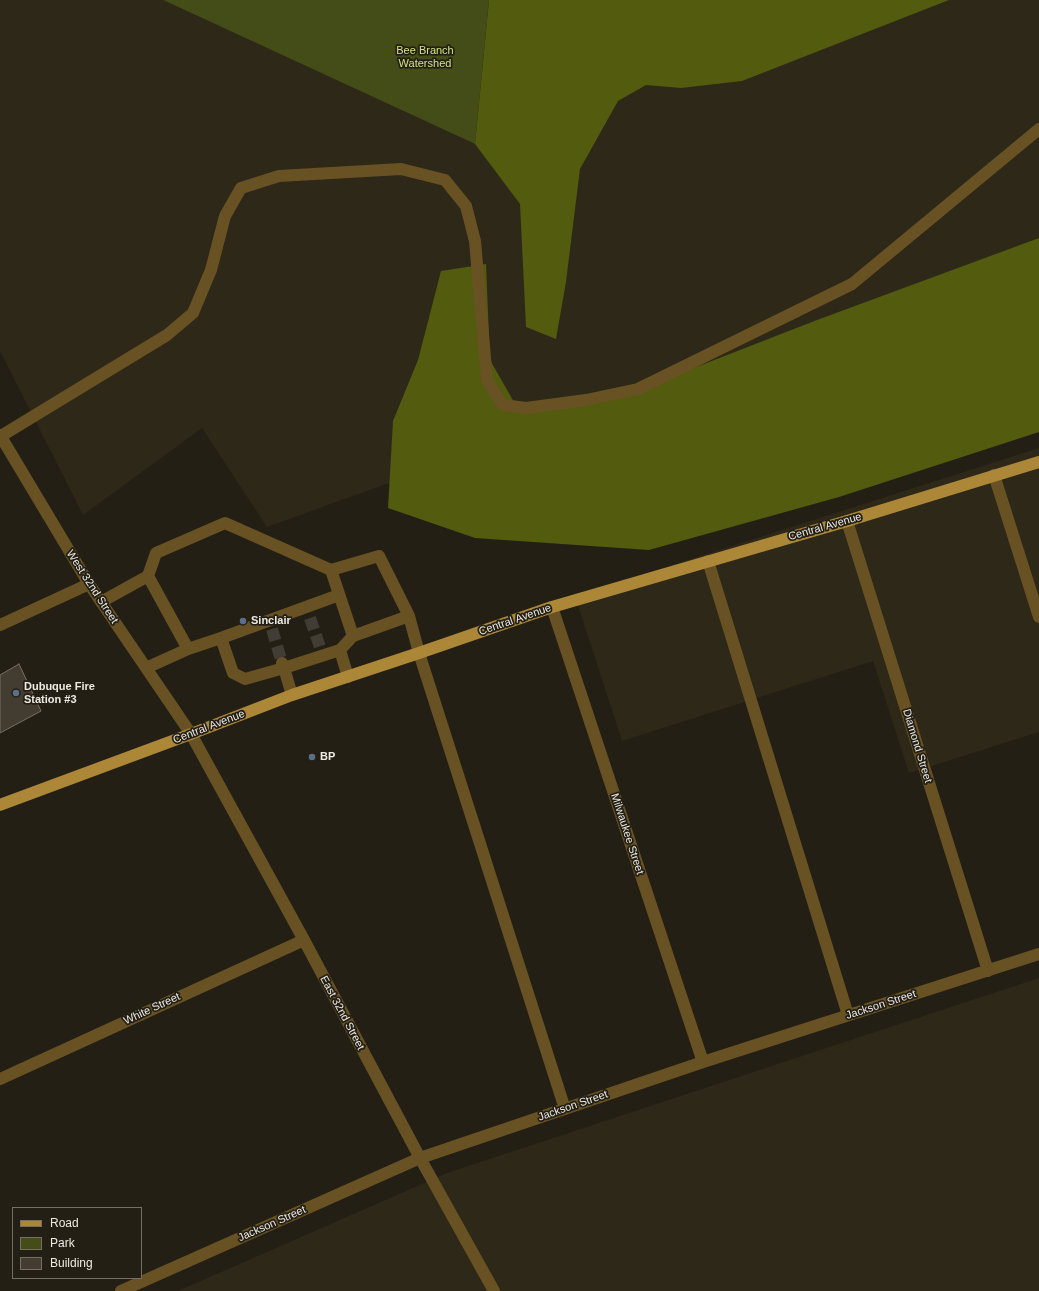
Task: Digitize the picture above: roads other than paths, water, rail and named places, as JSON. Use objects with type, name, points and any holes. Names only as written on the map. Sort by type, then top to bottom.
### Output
[{"type":"main road","name":"Central Avenue","points":[[0,805],[292,694],[420,653],[552,607],[847,521],[1039,462]]},
{"type":"street","points":[[0,436],[167,335],[192,313],[211,270],[225,216],[241,188],[279,176],[401,169],[445,180],[466,206],[475,241],[488,381],[503,405],[526,408],[586,400],[638,389],[852,284],[1039,129]]},
{"type":"street","name":"West 32nd Street","points":[[0,436],[89,584],[190,734]]},
{"type":"street","points":[[994,475],[1039,617]]},
{"type":"street","name":"Diamond Street","points":[[847,521],[988,971]]},
{"type":"street","points":[[101,602],[148,576],[156,553],[225,523],[331,570],[379,556],[409,616],[565,1109]]},
{"type":"street","points":[[708,562],[848,1015]]},
{"type":"street","points":[[331,570],[353,636]]},
{"type":"street","points":[[148,576],[188,649]]},
{"type":"street","points":[[0,625],[89,584]]},
{"type":"street","points":[[146,668],[188,649],[309,612],[339,595]]},
{"type":"street","name":"Milwaukee Street","points":[[552,607],[703,1062]]},
{"type":"street","points":[[221,638],[232,673],[245,679],[321,653],[340,650],[353,636],[409,616]]},
{"type":"street","points":[[340,650],[348,677]]},
{"type":"street","points":[[283,665],[292,694]]},
{"type":"street","name":"East 32nd Street","points":[[190,734],[304,940],[420,1158],[494,1291]]},
{"type":"street","name":"White Street","points":[[0,1079],[304,940]]},
{"type":"street","name":"Jackson Street","points":[[121,1291],[420,1158],[703,1062],[1039,954]]},
{"type":"tunnel","points":[[310,618],[321,650]]},
{"type":"tunnel","points":[[272,629],[282,663]]},
{"type":"place","name":"Sinclair","points":[[243,621]]},
{"type":"place","name":"Dubuque Fire Station #3","points":[[16,693]]},
{"type":"place","name":"BP","points":[[312,757]]},
{"type":"park label","name":"Bee Branch Watershed","points":[[425,57]]}]
